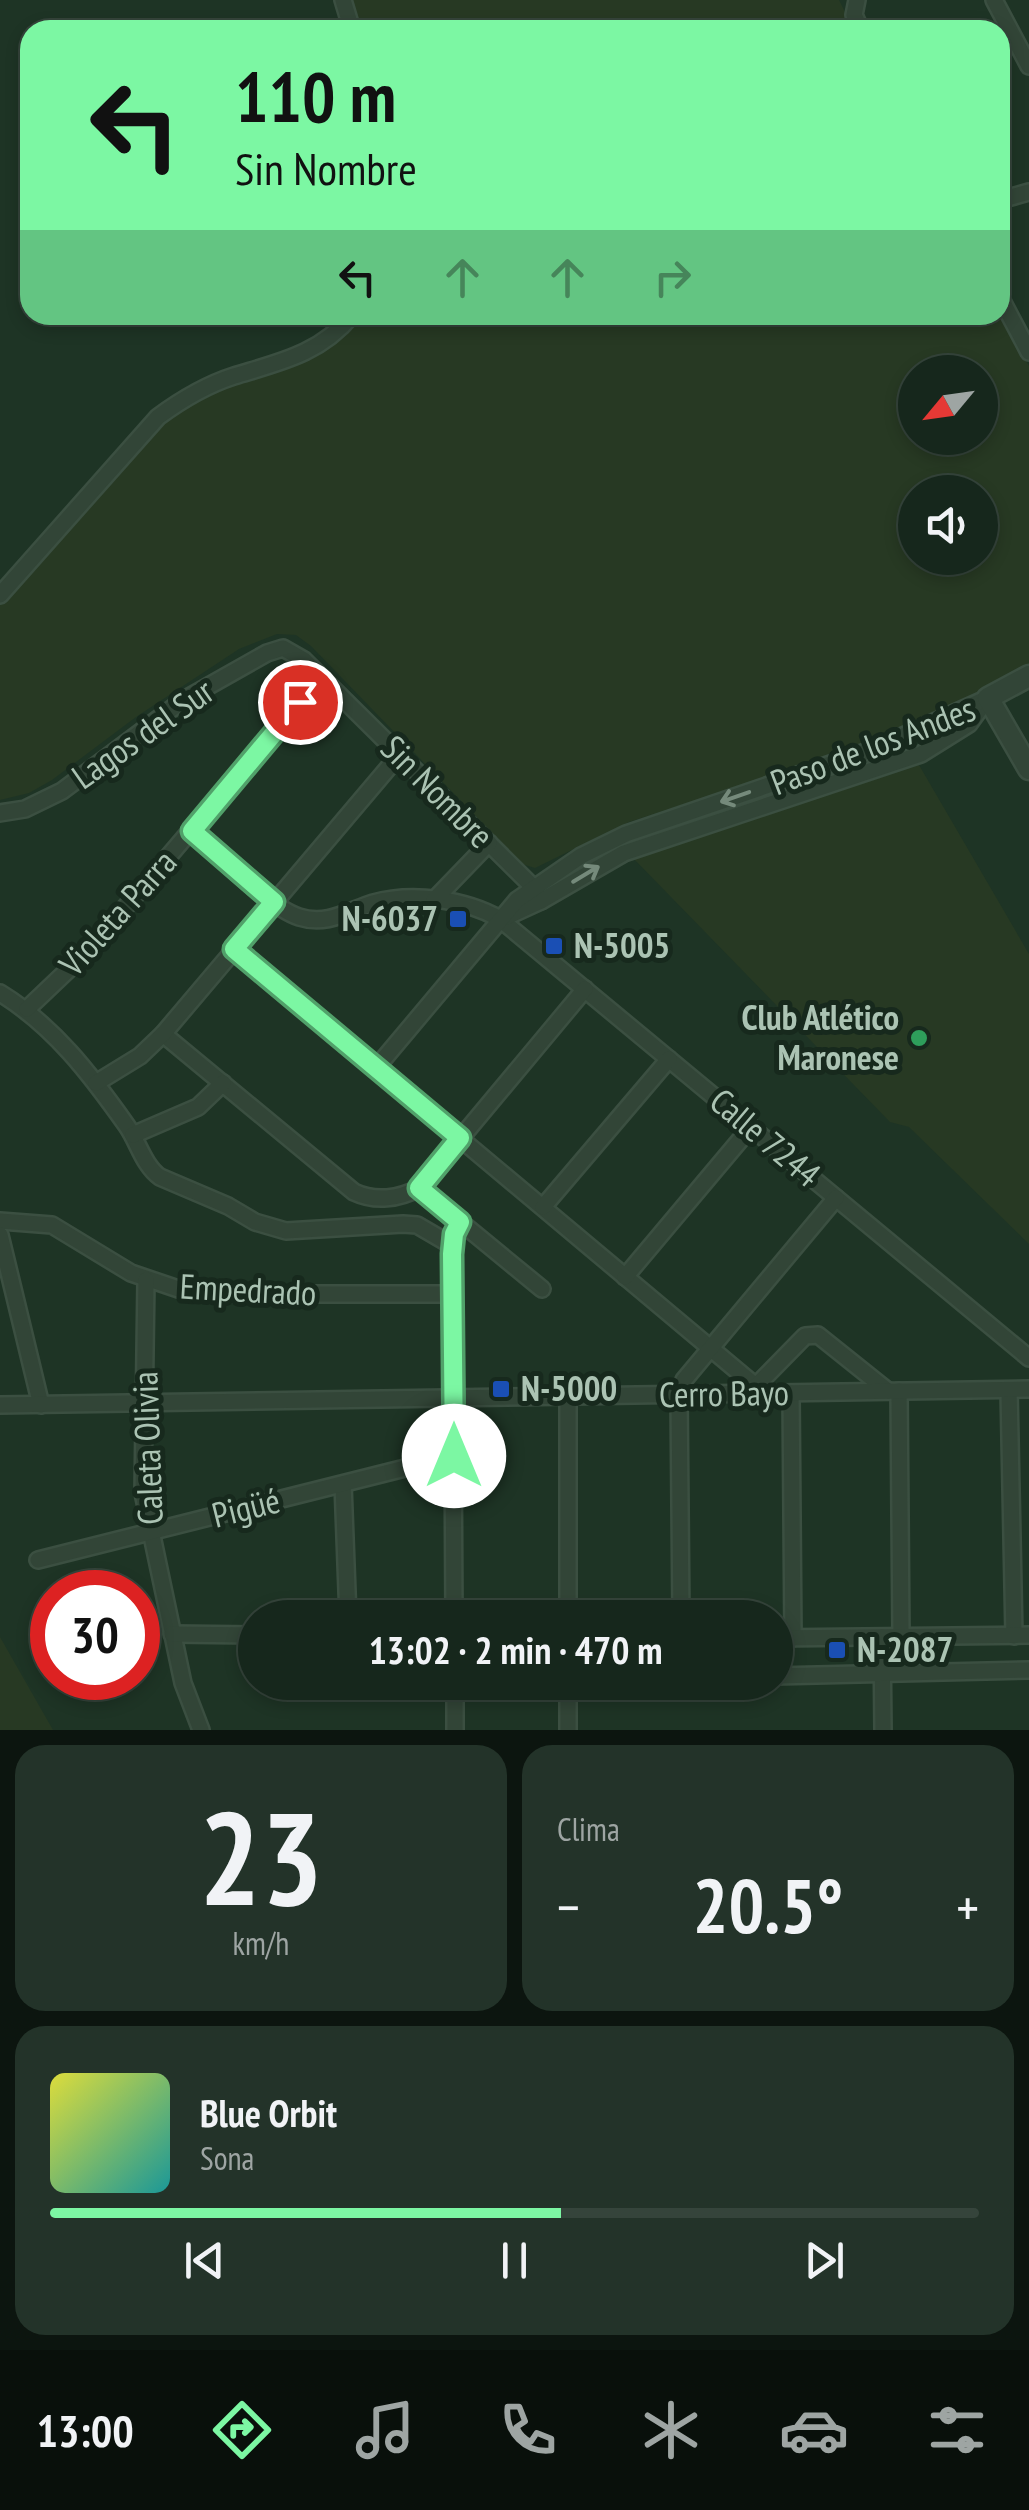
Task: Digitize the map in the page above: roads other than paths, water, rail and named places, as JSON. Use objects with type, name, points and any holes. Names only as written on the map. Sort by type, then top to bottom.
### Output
[{"type":"street","points":[[1010,30],[1029,66]]},
{"type":"street","points":[[1010,316],[1029,352]]},
{"type":"street","points":[[0,595],[158,418],[176,403],[214,384],[302,355],[344,325]]},
{"type":"street","name":"Sin Nombre","points":[[283,648],[298,654],[322,677],[537,894]]},
{"type":"street","name":"Lagos del Sur","points":[[0,813],[25,808],[62,791],[162,714],[267,653],[283,648]]},
{"type":"street","points":[[1029,676],[988,698],[1029,769]]},
{"type":"street","name":"Violeta Parra","points":[[27,1010],[89,950],[322,677]]},
{"type":"street","name":"Paso de los Andes","points":[[376,1068],[500,919],[611,840],[874,749],[988,698]]},
{"type":"street","points":[[96,1083],[140,1056],[163,1034],[400,754]]},
{"type":"street","name":"Sin Nombre","points":[[192,831],[292,914],[315,920],[390,900],[434,900],[474,908],[500,919]]},
{"type":"street","points":[[434,900],[488,843]]},
{"type":"street","name":"Calle 7244","points":[[500,919],[1029,1358]]},
{"type":"street","points":[[234,949],[760,1390],[805,1336],[818,1335],[893,1391],[901,1637]]},
{"type":"street","points":[[163,1034],[354,1192],[376,1198],[413,1192],[585,989]]},
{"type":"street","points":[[0,993],[27,1010],[68,1049],[96,1083],[133,1135],[152,1172],[160,1178],[271,1228],[286,1231],[402,1224],[417,1226],[453,1246]]},
{"type":"street","points":[[542,1207],[669,1059]]},
{"type":"street","points":[[133,1135],[198,1107],[223,1084]]},
{"type":"street","points":[[625,1276],[751,1127]]},
{"type":"street","points":[[413,1192],[460,1222],[542,1289]]},
{"type":"street","points":[[681,1600],[679,1394],[684,1380],[836,1198]]},
{"type":"street","name":"Empedrado","points":[[0,1221],[52,1225],[146,1280],[174,1290],[210,1295],[453,1294]]},
{"type":"street","points":[[454,1600],[453,1246],[460,1222]]},
{"type":"street","points":[[0,1234],[41,1404]]},
{"type":"street","name":"Caleta Olivia","points":[[146,1280],[143,1493],[186,1695],[201,1730]]},
{"type":"street","name":"Cerro Bayo","points":[[0,1405],[760,1390],[791,1393],[1029,1389]]},
{"type":"street","points":[[793,1638],[1021,1636],[1011,1500],[1009,1390]]},
{"type":"street","points":[[791,1393],[793,1600]]},
{"type":"street","points":[[568,1396],[568,1600]]},
{"type":"street","name":"Pigüé","points":[[38,1560],[454,1456]]},
{"type":"street","points":[[343,1484],[347,1600]]},
{"type":"street","points":[[1011,1500],[1029,1500]]},
{"type":"street","points":[[172,1634],[238,1636]]},
{"type":"street","points":[[882,1637],[883,1730]]},
{"type":"street","points":[[793,1675],[1029,1670]]},
{"type":"street","points":[[454,1700],[455,1730]]},
{"type":"street","points":[[568,1700],[568,1730]]},
{"type":"place","name":"N-6037","points":[[458,919]]},
{"type":"place","name":"N-5005","points":[[554,946]]},
{"type":"place","name":"Club Atlético Maronese","points":[[919,1038]]},
{"type":"place","name":"N-5000","points":[[501,1389]]},
{"type":"place","name":"N-2087","points":[[837,1650]]}]
